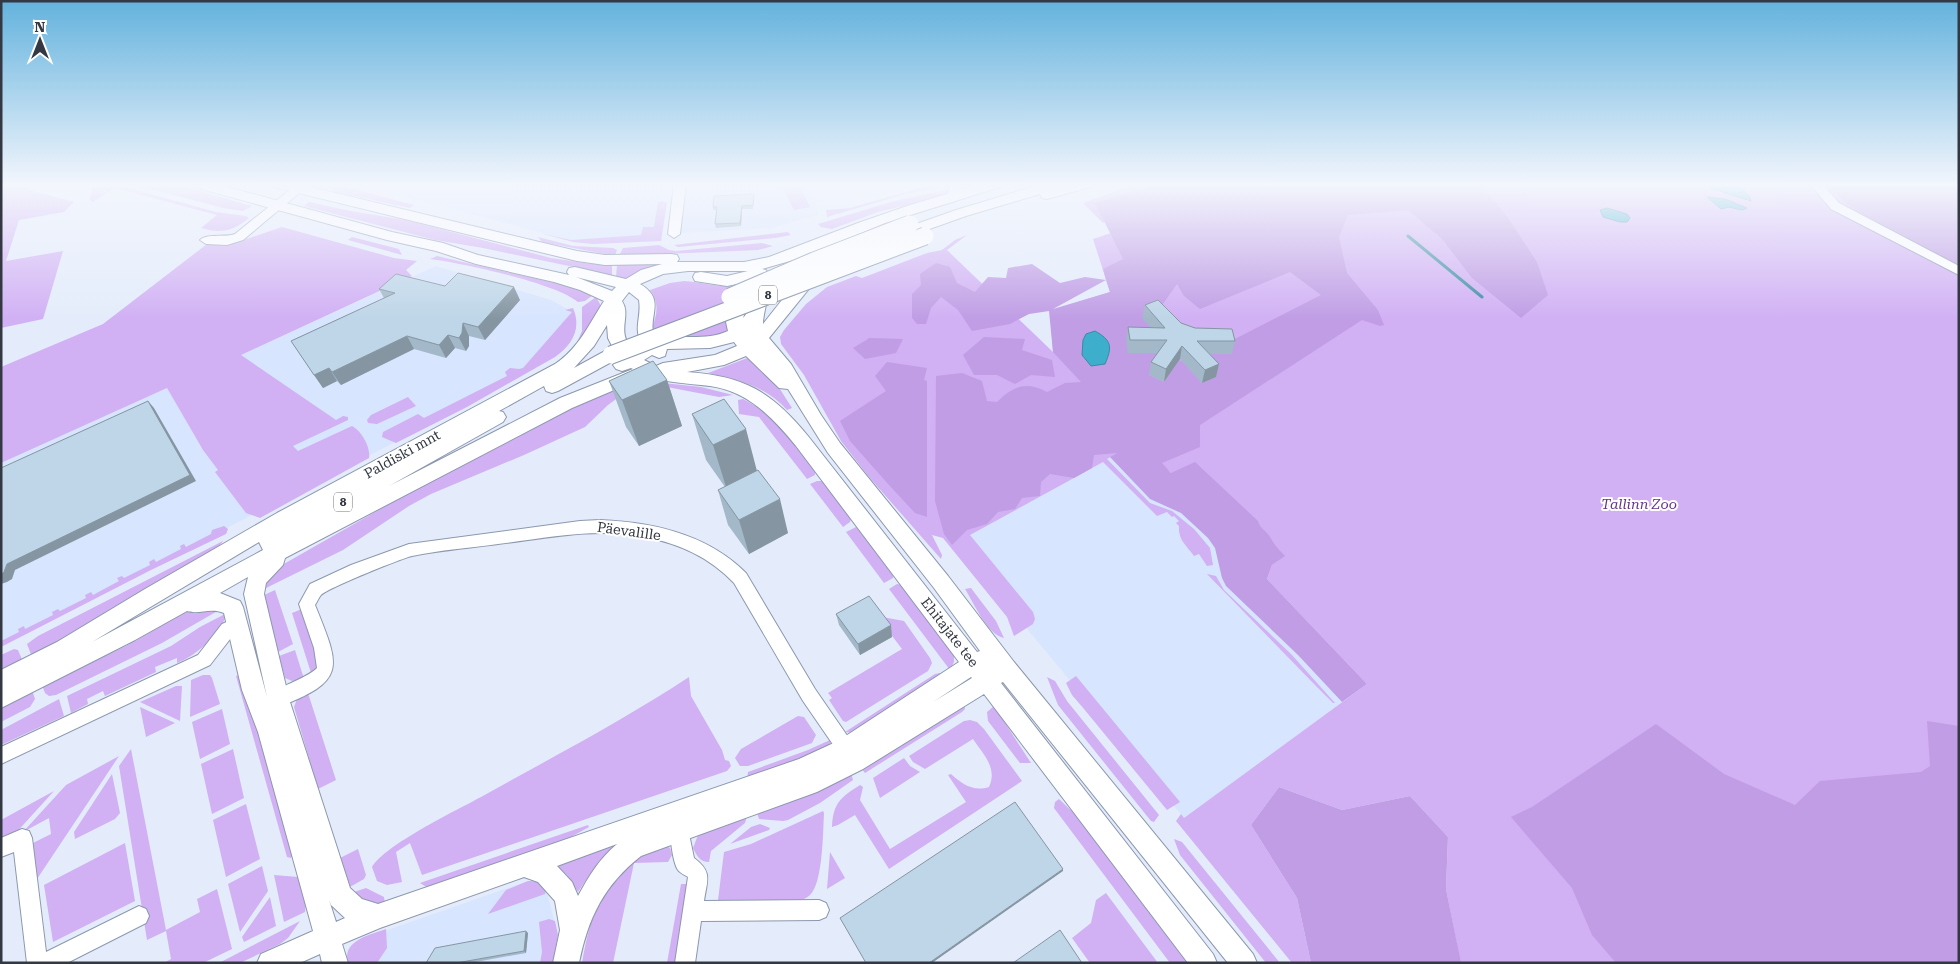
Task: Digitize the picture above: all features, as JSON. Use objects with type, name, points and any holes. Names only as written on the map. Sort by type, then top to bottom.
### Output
[{"type":"main road","points":[[364,229],[444,248],[480,252],[574,272],[633,288],[643,294],[647,302],[645,339],[653,348],[666,357],[694,364]]},
{"type":"main road","points":[[466,229],[577,256],[604,260],[710,263],[736,273],[752,276],[869,229]]},
{"type":"main road","points":[[633,288],[647,274],[661,269],[785,250],[843,229]]},
{"type":"main road","points":[[633,288],[682,276],[736,273],[784,258],[857,229]]},
{"type":"main road","name":"Paldiski mnt","points":[[1,681],[128,634],[177,601],[508,411],[686,317],[762,283],[897,229]]},
{"type":"main road","name":"8","points":[[757,341],[810,275],[831,261],[917,229]]},
{"type":"main road","name":"Paldiski mnt","points":[[611,355],[945,229]]},
{"type":"main road","points":[[444,248],[473,258],[568,282],[599,292],[615,306],[615,334],[623,350],[649,371]]},
{"type":"main road","points":[[736,273],[742,296],[734,321],[737,334]]},
{"type":"main road","points":[[752,276],[759,294],[754,328],[757,341]]},
{"type":"main road","name":"Paldiski mnt","points":[[1,698],[65,656],[146,597],[401,454],[553,373],[579,354],[615,306],[624,304],[633,288]]},
{"type":"main road","points":[[474,449],[512,422],[653,348],[669,343],[710,343],[737,334],[752,320],[756,312]]},
{"type":"main road","name":"Ehitajate tee","points":[[737,334],[757,341],[786,384],[800,395],[834,448],[941,582],[990,666],[1204,963]]},
{"type":"main road","name":"Paldiski mnt","points":[[177,601],[306,539],[474,449],[566,403],[626,377],[649,371],[726,358],[757,341]]},
{"type":"main road","name":"Ehitajate tee","points":[[649,371],[664,375],[723,382],[749,392],[769,403],[990,666],[1244,963]]},
{"type":"main road","points":[[306,539],[270,563],[257,579],[254,594],[278,699],[340,896],[355,910],[378,916]]},
{"type":"main road","points":[[177,601],[215,600],[233,607],[253,690],[269,732],[335,963]]},
{"type":"main road","points":[[236,625],[259,616]]},
{"type":"main road","points":[[270,963],[378,916],[524,866],[809,784],[850,754],[990,666]]},
{"type":"main road","points":[[566,963],[573,930],[599,881],[613,863],[634,847],[678,822]]},
{"type":"main road","points":[[524,866],[546,872],[563,892],[567,900],[573,930]]},
{"type":"street","points":[[206,240],[227,241],[239,237],[249,229]]},
{"type":"street","points":[[674,234],[675,229]]},
{"type":"street","points":[[1878,229],[1959,272]]},
{"type":"street","name":"Päevalille","points":[[278,699],[318,678],[324,672],[326,660],[307,604],[316,589],[357,570],[409,550],[598,525],[616,526],[666,535],[695,546],[729,564],[809,694],[850,754]]},
{"type":"street","points":[[1,756],[204,660],[228,629],[236,625]]},
{"type":"street","points":[[678,822],[685,863],[698,873],[685,963]]},
{"type":"street","points":[[1,848],[22,838],[37,963]]},
{"type":"street","points":[[694,911],[819,910]]},
{"type":"street","points":[[45,963],[140,916]]},
{"type":"shaded area","points":[[528,229],[657,229],[656,234],[571,240]]},
{"type":"shaded area","points":[[680,229],[753,229],[680,233]]},
{"type":"shaded area","points":[[1108,229],[1342,229],[1339,237],[1347,273],[1378,310],[1384,325],[1380,326],[1362,320],[1200,425],[1200,447],[1162,463],[1171,473],[1195,462],[1258,521],[1285,556],[1272,565],[1267,579],[1367,684],[1342,702],[1298,655],[1226,586],[1222,578],[1215,548],[1208,538],[1181,513],[1150,499],[1110,457],[1117,453],[1094,455],[1092,468],[1074,478],[1050,474],[1041,482],[1040,496],[1022,498],[1015,509],[998,512],[987,524],[967,530],[952,545],[944,534],[935,501],[936,376],[962,373],[982,381],[987,401],[997,402],[1009,392],[1020,387],[1033,387],[1047,392],[1065,383],[1081,382],[1053,352],[1049,311],[1029,314],[1010,324],[972,331],[958,310],[941,297],[931,308],[926,324],[917,324],[912,318],[912,294],[921,285],[920,274],[936,263],[950,267],[957,283],[975,292],[988,277],[1006,278],[1008,268],[1032,264],[1060,283],[1085,277],[1106,280],[1103,269],[1123,259]],"holes":[[[1290,272],[1321,295],[1229,342],[1196,355],[1216,377],[1202,383],[1179,360],[1164,382],[1149,375],[1164,353],[1128,352],[1127,340],[1162,341],[1163,304],[1177,284],[1184,296],[1200,309]],[[1106,280],[1110,292],[1053,309]]]},
{"type":"shaded area","points":[[1430,229],[1515,229],[1537,262],[1548,295],[1521,318],[1472,278],[1442,239]]},
{"type":"shaded area","points":[[1891,229],[1959,229],[1959,266]]},
{"type":"shaded area","points":[[436,266],[551,300],[574,313],[573,337],[466,406],[1,643],[1,463],[167,388],[203,450],[306,400],[240,355]]},
{"type":"shaded area","points":[[984,337],[1025,339],[1022,350],[1052,360],[1055,377],[1031,375],[1015,384],[997,375],[974,375],[963,355]]},
{"type":"shaded area","points":[[869,338],[903,339],[896,353],[865,359],[853,348]]},
{"type":"shaded area","points":[[887,362],[927,368],[924,380],[927,381],[927,517],[915,513],[889,485],[850,441],[840,421],[886,391],[875,376]]},
{"type":"shaded area","points":[[1139,441],[1367,684],[1184,818],[955,542]]},
{"type":"shaded area","points":[[1927,721],[1959,726],[1959,963],[1616,963],[1592,935],[1572,888],[1511,817],[1532,807],[1656,724],[1724,774],[1795,805],[1820,781],[1921,772],[1930,766]]},
{"type":"shaded area","points":[[1279,787],[1342,810],[1410,796],[1448,837],[1446,889],[1461,963],[1311,963],[1297,898],[1251,825]]},
{"type":"shaded area","points":[[528,881],[546,889],[558,935],[553,963],[348,963],[346,957],[348,949],[359,940]]},
{"type":"green space","points":[[1,229],[16,229],[6,261],[63,251],[43,319],[1,328]]},
{"type":"green space","points":[[204,229],[230,229],[221,231]]},
{"type":"green space","points":[[276,229],[289,229],[394,258],[417,261],[406,270],[412,276],[241,355],[336,420],[343,416],[348,417],[348,420],[293,446],[298,451],[352,426],[356,428],[365,440],[369,449],[369,458],[260,518],[246,513],[215,472],[218,470],[203,450],[167,388],[1,463],[1,367],[103,324],[207,244],[226,246]]},
{"type":"green space","points":[[393,229],[440,229],[551,258],[612,265],[612,275],[483,248],[435,240]]},
{"type":"green space","points":[[643,229],[663,229],[661,241],[593,244],[573,242],[540,233],[571,240],[641,235]]},
{"type":"green space","name":"Tallinn Zoo","points":[[1123,229],[1959,229],[1959,963],[1443,963],[1457,945],[1446,889],[1448,837],[1410,796],[1342,810],[1279,787],[1251,825],[1297,898],[1311,963],[1292,963],[1176,821],[1181,814],[1184,818],[1367,684],[1267,579],[1272,565],[1284,556],[1266,534],[1259,526],[1171,473],[1139,441],[1107,459],[1150,503],[1172,511],[1194,529],[1210,548],[1213,565],[1207,566],[1199,554],[1194,556],[1185,545],[1181,539],[1179,526],[1176,523],[1179,521],[1174,516],[1172,517],[1167,512],[1157,516],[1103,462],[970,535],[1033,612],[1035,619],[1033,624],[1014,636],[1007,617],[943,538],[932,535],[942,555],[941,559],[869,477],[841,441],[804,375],[781,344],[780,337],[784,330],[806,304],[827,287],[856,276],[862,278],[927,253],[942,250],[955,240],[967,235],[947,250],[1053,352],[1050,311],[1110,292],[1093,239]]},
{"type":"green space","points":[[788,232],[791,235],[775,238],[678,247],[674,245]]},
{"type":"green space","points":[[352,237],[399,249],[402,255],[348,240]]},
{"type":"green space","points":[[538,237],[573,246],[613,248],[617,250],[615,255],[610,255],[542,242]]},
{"type":"green space","points":[[762,243],[773,246],[758,250],[619,256],[623,248],[659,245],[676,251]]},
{"type":"green space","points":[[437,256],[559,284],[593,295],[585,301],[578,302],[550,288],[530,281],[485,269],[430,259]]},
{"type":"green space","points":[[617,265],[661,266],[627,281],[616,277]]},
{"type":"green space","points":[[684,281],[733,286],[734,300],[728,321],[728,333],[672,341],[651,330],[655,320],[656,305],[650,290],[670,283]]},
{"type":"green space","points":[[596,297],[600,304],[600,309],[575,347],[582,331],[582,307]]},
{"type":"green space","points":[[573,308],[576,316],[574,336],[571,342],[555,357],[467,407],[396,443],[382,437],[383,432],[418,414],[424,418],[507,376],[505,372],[510,368],[523,368],[572,312],[565,310]]},
{"type":"green space","points":[[750,357],[778,386],[792,408],[787,410],[770,395],[751,385],[708,373]]},
{"type":"green space","points":[[627,383],[623,394],[608,405],[585,427],[431,494],[409,506],[343,550],[262,590],[263,584],[282,565],[398,499],[550,418]]},
{"type":"green space","points":[[663,383],[701,387],[733,395],[719,397],[667,387]]},
{"type":"green space","points":[[408,397],[416,406],[377,424],[368,423],[367,420],[371,415]]},
{"type":"green space","points":[[743,399],[765,413],[783,431],[815,472],[815,475],[807,479],[759,417],[739,414],[738,400]]},
{"type":"green space","points":[[823,481],[851,519],[843,527],[810,484]]},
{"type":"green space","points":[[224,526],[228,529],[226,534],[1,647],[1,641],[19,632],[18,629],[24,626],[25,629],[53,615],[52,612],[58,609],[60,611],[86,598],[85,595],[91,592],[93,595],[119,581],[117,578],[122,576],[124,578],[150,565],[149,562],[154,559],[156,562],[181,549],[180,546],[184,544],[186,547],[211,534],[212,530]]},
{"type":"green space","points":[[856,527],[894,575],[893,578],[884,583],[846,532]]},
{"type":"green space","points":[[223,541],[216,551],[32,657],[27,644],[38,636]]},
{"type":"green space","points":[[1207,574],[1216,576],[1224,590],[1291,654],[1335,703],[1317,687]]},
{"type":"green space","points":[[897,584],[902,585],[954,654],[954,662],[950,670],[889,589]]},
{"type":"green space","points":[[971,588],[996,621],[1004,638],[992,631],[982,618],[965,589]]},
{"type":"green space","points":[[275,590],[293,644],[278,652],[262,596]]},
{"type":"green space","points":[[198,608],[221,609],[162,643],[56,695],[49,696],[45,693],[42,685],[126,646],[184,613]]},
{"type":"green space","points":[[302,609],[320,663],[312,676],[292,613]]},
{"type":"green space","points":[[225,614],[220,629],[191,656],[177,663],[177,658],[155,667],[156,672],[105,696],[103,691],[87,699],[88,704],[71,713],[67,696],[171,646],[200,627]]},
{"type":"green space","points":[[877,616],[904,621],[932,663],[928,671],[846,722],[843,721],[829,700],[832,698],[828,693],[902,649]]},
{"type":"green space","points":[[14,649],[18,650],[23,662],[1,673],[1,655]]},
{"type":"green space","points":[[295,650],[304,679],[292,681],[285,678],[279,656]]},
{"type":"green space","points":[[243,673],[293,854],[291,858],[287,857],[236,676]]},
{"type":"green space","points":[[940,673],[942,675],[853,733],[845,732],[935,674]]},
{"type":"green space","points":[[203,675],[210,675],[212,678],[220,704],[190,717],[191,680]]},
{"type":"green space","points":[[1076,676],[1180,802],[1167,810],[1072,695],[1066,683]]},
{"type":"green space","points":[[689,677],[691,696],[722,750],[725,760],[729,761],[731,766],[727,771],[422,875],[410,843],[396,852],[402,882],[387,885],[377,881],[372,867],[379,858],[405,839],[612,724]]},
{"type":"green space","points":[[1047,677],[1055,681],[1067,701],[1159,815],[1154,822],[1151,821],[1058,705]]},
{"type":"green space","points":[[176,686],[182,686],[180,721],[140,702]]},
{"type":"green space","points":[[32,690],[35,699],[30,707],[1,722],[1,707]]},
{"type":"green space","points":[[307,690],[336,780],[318,789],[294,707],[297,699]]},
{"type":"green space","points":[[59,699],[64,716],[1,745],[1,730]]},
{"type":"green space","points":[[964,704],[965,709],[962,712],[865,773],[860,767]]},
{"type":"green space","points":[[994,706],[1031,763],[1020,763],[988,721],[987,712]]},
{"type":"green space","points":[[140,707],[175,723],[146,737]]},
{"type":"green space","points":[[222,709],[230,744],[200,759],[192,722]]},
{"type":"green space","points":[[798,716],[804,717],[816,735],[812,743],[748,766],[740,766],[735,758],[741,749]]},
{"type":"green space","points":[[964,721],[977,722],[984,729],[1022,781],[889,869],[855,815],[832,827],[836,806],[843,797],[860,785],[863,787],[860,800],[890,849],[966,802],[948,775],[951,774],[959,781],[973,788],[989,787],[992,774],[991,767],[973,739],[925,769],[913,762],[909,756]]},
{"type":"green space","points":[[830,740],[830,744],[825,750],[747,780],[748,772]]},
{"type":"green space","points":[[131,749],[166,930],[200,912],[197,899],[217,889],[232,949],[203,963],[164,963],[171,959],[166,931],[147,940],[119,766]]},
{"type":"green space","points":[[233,749],[244,798],[212,814],[201,764]]},
{"type":"green space","points":[[119,756],[37,879],[33,843],[51,834],[49,818],[23,832],[66,785]]},
{"type":"green space","points":[[904,758],[910,766],[920,772],[880,798],[873,778]]},
{"type":"green space","points":[[851,773],[853,780],[820,803],[788,820],[759,819],[757,813]]},
{"type":"green space","points":[[112,774],[120,813],[115,819],[75,839],[74,832]]},
{"type":"green space","points":[[54,791],[14,835],[1,841],[1,820]]},
{"type":"green space","points":[[1059,799],[1081,820],[1191,963],[1170,963],[1054,808],[1055,802]]},
{"type":"green space","points":[[246,804],[260,859],[226,877],[213,820]]},
{"type":"green space","points":[[823,811],[820,869],[818,880],[810,895],[795,901],[723,902],[718,900],[724,852],[751,844]]},
{"type":"green space","points":[[747,816],[745,823],[711,851],[709,862],[699,858],[693,848],[698,835]]},
{"type":"green space","points":[[760,824],[770,828],[769,830],[730,844],[751,827]]},
{"type":"green space","points":[[588,825],[589,827],[560,843],[428,888],[420,883]]},
{"type":"green space","points":[[1174,839],[1182,842],[1280,963],[1266,963],[1180,855]]},
{"type":"green space","points":[[622,842],[599,861],[578,892],[567,875],[556,865]]},
{"type":"green space","points":[[125,843],[135,901],[53,942],[44,885]]},
{"type":"green space","points":[[667,846],[670,848],[672,855],[668,862],[634,863],[613,963],[582,963],[592,918],[597,905],[612,880],[637,856]]},
{"type":"green space","points":[[358,849],[366,875],[364,879],[348,888],[340,858]]},
{"type":"green space","points":[[830,852],[845,878],[827,889]]},
{"type":"green space","points":[[262,866],[268,891],[240,932],[228,884]]},
{"type":"green space","points":[[274,875],[298,877],[306,904],[305,912],[284,922]]},
{"type":"green space","points":[[528,881],[540,883],[546,889],[545,894],[488,914],[506,890]]},
{"type":"green space","points":[[681,884],[688,884],[675,963],[667,963]]},
{"type":"green space","points":[[366,888],[384,897],[385,903],[368,906],[351,893]]},
{"type":"green space","points":[[1106,893],[1158,963],[1090,963],[1072,938],[1091,923],[1096,900]]},
{"type":"green space","points":[[270,897],[276,926],[244,942],[242,937]]},
{"type":"green space","points":[[549,919],[555,921],[558,935],[553,963],[540,963],[542,952],[539,922]]},
{"type":"green space","points":[[300,921],[288,938],[280,944],[240,963],[219,963]]},
{"type":"green space","points":[[386,929],[387,948],[377,963],[348,963],[347,955],[353,944],[365,936]]},
{"type":"water","points":[[1095,331],[1104,337],[1110,348],[1105,364],[1091,366],[1082,355],[1083,340],[1086,334]]},
{"type":"building","points":[[458,273],[514,287],[478,327],[463,323],[462,333],[459,338],[448,335],[439,345],[407,336],[332,372],[329,368],[314,375],[291,341],[395,293],[379,289],[396,274],[445,286]]},
{"type":"building","points":[[1158,300],[1181,323],[1195,328],[1232,329],[1235,341],[1197,341],[1219,364],[1205,370],[1182,346],[1166,369],[1151,362],[1167,340],[1130,340],[1128,327],[1165,328],[1145,305]]},
{"type":"building","points":[[653,361],[667,380],[622,400],[609,381]]},
{"type":"building","points":[[724,399],[746,429],[713,445],[692,414]]},
{"type":"building","points":[[148,401],[190,475],[7,564],[1,575],[1,468]]},
{"type":"building","points":[[758,470],[780,499],[739,520],[718,490]]},
{"type":"building","points":[[869,596],[891,625],[858,644],[836,614]]},
{"type":"building","points":[[1015,802],[1063,869],[929,963],[866,963],[840,918]]},
{"type":"building","points":[[1060,930],[1082,963],[1013,963]]},
{"type":"building","points":[[526,931],[524,951],[456,963],[426,963],[435,948]]},
{"type":"waterway","points":[[1408,236],[1482,297]]}]
